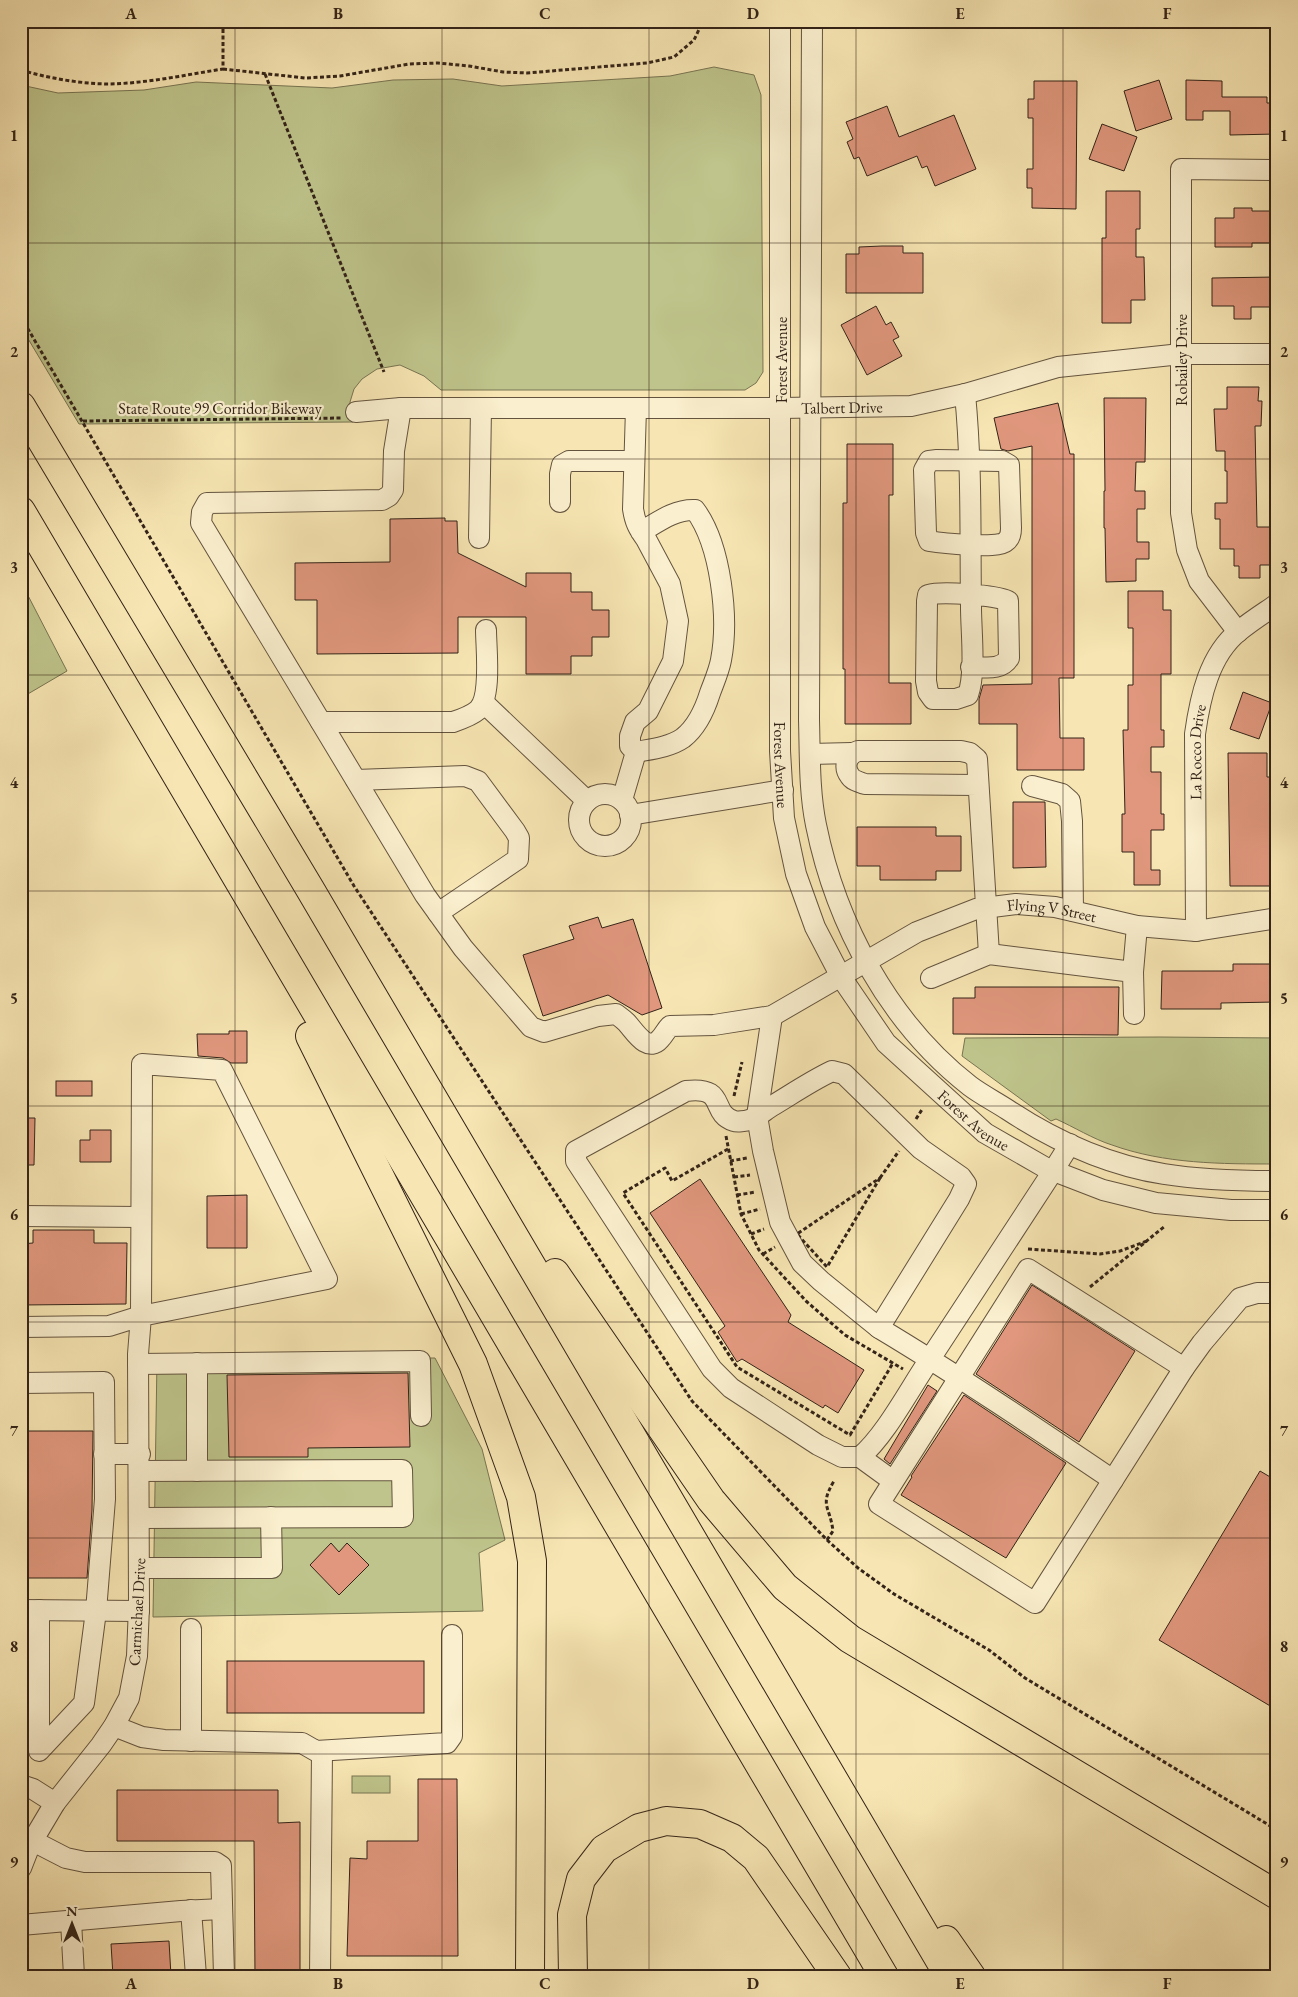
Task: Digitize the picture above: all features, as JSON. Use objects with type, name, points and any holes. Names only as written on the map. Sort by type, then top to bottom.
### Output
[{"type":"highway","points":[[21,406],[456,1138],[949,1976]]},
{"type":"highway","points":[[21,511],[884,1976]]},
{"type":"highway","points":[[279,950],[297,1009],[473,1364],[521,1497],[532,1561],[530,1976]]},
{"type":"highway","points":[[456,1138],[550,1266],[711,1500],[785,1587],[850,1639],[1277,1895]]},
{"type":"highway","points":[[844,1797],[971,1976]]},
{"type":"highway","points":[[573,1976],[572,1914],[581,1879],[604,1849],[639,1828],[666,1821],[700,1824],[732,1838],[756,1858],[837,1976]]},
{"type":"street","name":"Forest Avenue","points":[[780,21],[780,751],[784,818],[796,874],[815,927],[840,977],[886,1043],[984,1133],[1054,1171],[1103,1190],[1156,1203],[1232,1210],[1277,1210]]},
{"type":"street","name":"Forest Avenue","points":[[812,21],[810,754],[816,823],[828,875],[847,923],[866,962],[898,1010],[930,1049],[970,1086],[1036,1129],[1098,1157],[1164,1174],[1227,1180],[1277,1180]]},
{"type":"street","name":"Robailey Drive","points":[[1238,632],[1199,582],[1187,550],[1182,513],[1181,169],[1277,170]]},
{"type":"street","name":"Talbert Drive","points":[[356,412],[401,408],[812,408],[910,406],[965,394],[1058,367],[1181,354],[1277,354]]},
{"type":"street","points":[[965,394],[970,461],[970,595],[971,685],[968,694],[956,699],[933,699],[928,692],[926,681],[928,595],[970,595],[1008,601],[1009,658],[1000,667],[971,667]]},
{"type":"street","points":[[401,408],[394,451],[393,490],[389,496],[382,500],[208,503],[202,512],[201,523],[425,895],[463,948],[531,1027],[544,1032],[598,1016],[616,1014],[625,1020],[647,1044],[655,1044],[670,1026],[714,1025],[772,1016],[757,1116],[763,1151],[780,1222],[802,1263],[821,1281],[880,1328],[959,1377],[1113,1480]]},
{"type":"street","points":[[479,538],[481,408]]},
{"type":"street","points":[[636,408],[632,509],[636,524],[670,584],[678,621],[673,661],[648,711],[636,722],[630,736],[630,746],[636,752]]},
{"type":"street","points":[[560,502],[560,474],[562,465],[569,461],[634,461]]},
{"type":"street","points":[[929,461],[1002,461],[1009,465],[1011,534],[1006,542],[999,545],[970,545],[929,541],[926,534],[924,470],[929,461]]},
{"type":"street","points":[[636,752],[672,744],[684,737],[700,718],[705,709],[721,661],[723,639],[722,583],[713,548],[701,518],[695,510],[684,510],[676,513],[641,532]]},
{"type":"street","name":"La Rocco Drive","points":[[1196,931],[1195,734],[1199,704],[1207,678],[1219,654],[1238,632],[1277,604]]},
{"type":"street","points":[[321,722],[453,722],[474,713],[484,703],[486,690],[486,630]]},
{"type":"street","points":[[484,703],[587,801]]},
{"type":"street","points":[[810,754],[961,751],[970,753],[977,759],[989,954]]},
{"type":"street","points":[[626,808],[615,796],[598,795],[587,801],[580,812],[580,829],[590,842],[599,845],[616,844],[622,839],[630,824],[626,808],[636,752]]},
{"type":"street","points":[[852,753],[848,758],[850,777],[865,784],[978,785]]},
{"type":"street","points":[[356,780],[465,776],[478,781],[516,831],[519,838],[518,859],[438,913]]},
{"type":"street","points":[[1032,786],[1062,794],[1070,801],[1073,911]]},
{"type":"street","points":[[626,808],[783,790]]},
{"type":"street","name":"Flying V Street","points":[[772,1016],[917,932],[976,909],[1016,904],[1055,907],[1137,926],[1196,931],[1277,918]]},
{"type":"street","points":[[1134,1014],[1133,972],[1137,926]]},
{"type":"street","points":[[931,978],[989,954],[1133,972]]},
{"type":"street","name":"Carmichael Drive","points":[[21,1868],[33,1841],[55,1803],[80,1774],[114,1726],[129,1698],[137,1656],[140,1568],[138,1359],[141,1316],[142,1064],[222,1070],[327,1279],[141,1316]]},
{"type":"street","points":[[880,1328],[959,1199],[966,1184],[961,1177],[921,1149],[844,1074],[832,1071],[750,1120],[734,1121],[724,1114],[711,1093],[701,1089],[686,1091],[576,1151],[576,1161],[712,1369],[731,1388],[818,1445],[842,1457],[860,1457],[894,1481]]},
{"type":"street","points":[[860,1457],[872,1447],[1070,1144]]},
{"type":"street","points":[[21,1216],[140,1217]]},
{"type":"street","points":[[1184,1368],[1028,1269],[879,1504],[1035,1603],[1184,1368],[1202,1343],[1240,1298],[1257,1293],[1277,1293]]},
{"type":"street","points":[[21,1327],[109,1326],[141,1316]]},
{"type":"street","points":[[138,1359],[197,1363],[420,1361],[421,1416]]},
{"type":"street","points":[[197,1363],[198,1471]]},
{"type":"street","points":[[21,1383],[104,1382],[104,1500],[96,1611],[84,1703],[39,1751],[30,1610],[96,1611],[139,1611]]},
{"type":"street","points":[[104,1454],[198,1471],[402,1470],[403,1517],[140,1518]]},
{"type":"street","points":[[140,1568],[272,1568],[271,1517]]},
{"type":"street","points":[[191,1629],[191,1741]]},
{"type":"street","points":[[114,1726],[152,1739],[302,1743],[316,1751],[447,1743],[452,1736],[452,1635]]},
{"type":"street","points":[[320,1976],[322,1751]]},
{"type":"street","points":[[21,1785],[33,1789],[55,1803]]},
{"type":"street","points":[[33,1841],[66,1858],[85,1862],[215,1862],[221,1866],[224,1976]]},
{"type":"street","points":[[21,1925],[222,1909]]},
{"type":"street","points":[[191,1910],[196,1976]]},
{"type":"street","points":[[71,1921],[74,1976]]},
{"type":"path","points":[[223,69],[224,21]]},
{"type":"path","points":[[21,70],[70,82],[106,84],[149,80],[223,69],[305,78],[340,76],[409,64],[438,63],[502,72],[527,73],[647,63],[674,57],[694,40],[702,21]]},
{"type":"path","points":[[265,74],[384,372]]},
{"type":"path","name":"State Route 99 Corridor Bikeway","points":[[82,422],[336,419],[347,417],[356,412]]},
{"type":"path","points":[[734,1098],[742,1062]]},
{"type":"path","points":[[726,1135],[741,1214],[763,1254],[803,1298],[845,1335],[903,1369]]},
{"type":"path","points":[[728,1149],[672,1181],[665,1168],[622,1193],[737,1367],[850,1435],[893,1363]]},
{"type":"path","points":[[827,1267],[880,1178],[899,1151]]},
{"type":"path","points":[[730,1161],[750,1158]]},
{"type":"path","points":[[734,1177],[753,1174]]},
{"type":"path","points":[[797,1234],[880,1178]]},
{"type":"path","points":[[737,1195],[757,1192]]},
{"type":"path","points":[[741,1214],[761,1209]]},
{"type":"path","points":[[1090,1287],[1165,1226]]},
{"type":"path","points":[[751,1234],[756,1232]]},
{"type":"path","points":[[1028,1249],[1100,1254],[1120,1251],[1147,1241]]},
{"type":"path","points":[[763,1254],[778,1245]]},
{"type":"path","points":[[827,1540],[833,1531],[832,1520],[825,1502],[827,1493],[834,1481]]},
{"type":"green space","points":[[714,67],[754,75],[761,95],[763,372],[756,383],[745,390],[441,390],[424,376],[400,365],[377,369],[362,379],[354,389],[350,402],[353,422],[79,424],[21,327],[21,85],[58,93],[144,90],[196,82],[332,88],[393,80],[453,79],[502,86],[670,76]]},
{"type":"green space","points":[[21,582],[67,671],[21,698]]},
{"type":"green space","points":[[965,1038],[1277,1038],[1277,1164],[1193,1162],[1152,1156],[1112,1145],[1056,1119],[1051,1121],[962,1056]]},
{"type":"green space","points":[[435,1358],[482,1449],[505,1540],[479,1553],[483,1611],[153,1617],[157,1359]]},
{"type":"green space","points":[[352,1776],[390,1776],[390,1793],[352,1793]]},
{"type":"building","points":[[1159,80],[1172,119],[1136,131],[1124,91]]},
{"type":"building","points":[[1186,80],[1222,81],[1222,97],[1267,97],[1267,103],[1277,103],[1277,134],[1230,135],[1230,111],[1203,111],[1203,120],[1186,120]]},
{"type":"building","points":[[1034,81],[1077,81],[1076,209],[1032,208],[1032,188],[1027,188],[1027,169],[1033,169],[1033,118],[1028,118],[1028,99],[1034,99]]},
{"type":"building","points":[[887,106],[899,137],[954,115],[976,169],[935,186],[927,166],[922,168],[917,156],[867,176],[859,157],[854,159],[847,142],[853,139],[846,122]]},
{"type":"building","points":[[1102,124],[1137,137],[1124,171],[1089,159]]},
{"type":"building","points":[[1106,191],[1140,191],[1140,229],[1136,229],[1136,257],[1144,257],[1145,300],[1131,300],[1131,323],[1102,323],[1102,238],[1106,238]]},
{"type":"building","points":[[1234,208],[1252,208],[1252,211],[1277,211],[1277,243],[1252,243],[1252,247],[1215,247],[1215,218],[1234,218]]},
{"type":"building","points":[[903,246],[903,253],[923,253],[923,293],[846,293],[846,254],[859,254],[859,247]]},
{"type":"building","points":[[1277,277],[1277,307],[1251,307],[1251,319],[1234,319],[1234,306],[1212,306],[1212,278]]},
{"type":"building","points":[[876,306],[886,325],[891,322],[899,337],[893,340],[902,356],[867,375],[841,325]]},
{"type":"building","points":[[1227,387],[1259,387],[1258,401],[1262,401],[1261,426],[1255,426],[1257,527],[1271,527],[1271,565],[1260,565],[1260,578],[1239,578],[1239,566],[1234,566],[1234,549],[1220,549],[1220,519],[1215,519],[1215,503],[1227,503],[1227,471],[1225,471],[1225,451],[1216,451],[1214,409],[1227,409]]},
{"type":"building","points":[[1104,398],[1146,398],[1145,462],[1136,462],[1135,491],[1145,491],[1145,509],[1137,509],[1137,542],[1149,542],[1149,559],[1136,559],[1136,581],[1106,582]]},
{"type":"building","points":[[1058,403],[1070,454],[1074,454],[1074,678],[1059,678],[1060,738],[1084,738],[1084,770],[1017,770],[1017,724],[979,724],[979,699],[983,685],[1032,684],[1032,446],[1008,451],[1001,449],[994,418]]},
{"type":"building","points":[[847,444],[893,444],[893,495],[889,495],[889,683],[911,683],[911,724],[845,724],[845,669],[843,669],[843,503],[847,503]]},
{"type":"building","points":[[445,518],[445,521],[457,521],[458,553],[526,587],[526,573],[571,573],[571,592],[592,592],[592,610],[609,610],[609,637],[592,637],[592,656],[571,656],[571,674],[526,674],[526,617],[458,617],[458,653],[317,654],[317,600],[295,600],[295,563],[390,562],[390,519]]},
{"type":"building","points":[[1128,591],[1163,591],[1163,610],[1171,610],[1171,674],[1161,674],[1161,730],[1164,730],[1164,747],[1151,747],[1151,772],[1161,772],[1161,814],[1164,814],[1164,830],[1151,830],[1151,870],[1160,870],[1160,885],[1134,885],[1134,852],[1122,852],[1122,814],[1125,814],[1123,730],[1128,730],[1128,685],[1133,685],[1133,628],[1128,628]]},
{"type":"building","points":[[1243,692],[1272,703],[1259,739],[1230,729]]},
{"type":"building","points":[[1228,753],[1267,753],[1267,777],[1272,777],[1273,886],[1230,886]]},
{"type":"building","points":[[1013,802],[1045,802],[1046,867],[1013,868]]},
{"type":"building","points":[[857,827],[936,827],[936,836],[961,836],[961,871],[936,871],[936,880],[880,880],[880,866],[857,866]]},
{"type":"building","points":[[598,917],[602,928],[633,919],[662,1008],[642,1015],[608,995],[543,1016],[523,955],[574,939],[569,926]]},
{"type":"building","points":[[1233,964],[1277,964],[1277,1002],[1221,1003],[1221,1009],[1161,1009],[1162,971],[1233,971]]},
{"type":"building","points":[[975,987],[1119,987],[1118,1035],[953,1034],[953,998],[975,998]]},
{"type":"building","points":[[229,1031],[247,1031],[247,1063],[231,1063],[223,1058],[198,1056],[197,1034],[229,1034]]},
{"type":"building","points":[[56,1081],[92,1081],[92,1096],[56,1096]]},
{"type":"building","points":[[21,1118],[35,1118],[34,1165],[21,1165]]},
{"type":"building","points":[[90,1130],[111,1130],[111,1162],[80,1162],[80,1140],[90,1140]]},
{"type":"building","points":[[700,1179],[791,1315],[788,1322],[864,1370],[838,1413],[825,1405],[823,1408],[742,1359],[737,1362],[718,1332],[725,1326],[650,1213]]},
{"type":"building","points":[[247,1195],[247,1248],[207,1248],[207,1196]]},
{"type":"building","points":[[33,1230],[94,1230],[94,1243],[127,1243],[126,1304],[21,1305],[21,1244],[33,1243]]},
{"type":"building","points":[[1032,1285],[1135,1351],[1079,1442],[976,1374]]},
{"type":"building","points":[[408,1373],[410,1447],[308,1448],[308,1457],[229,1457],[227,1375]]},
{"type":"building","points":[[928,1385],[937,1391],[890,1464],[884,1459]]},
{"type":"building","points":[[964,1395],[1066,1463],[1006,1558],[901,1495],[911,1476]]},
{"type":"building","points":[[21,1431],[93,1431],[92,1510],[87,1578],[21,1578]]},
{"type":"building","points":[[1260,1471],[1277,1481],[1277,1710],[1159,1640]]},
{"type":"building","points":[[331,1543],[339,1552],[347,1543],[369,1565],[339,1595],[310,1565]]},
{"type":"building","points":[[227,1661],[424,1661],[424,1713],[227,1713]]},
{"type":"building","points":[[418,1779],[457,1779],[458,1956],[347,1956],[350,1858],[367,1859],[367,1841],[418,1841]]},
{"type":"building","points":[[117,1790],[278,1790],[278,1823],[300,1822],[300,1976],[255,1976],[254,1841],[117,1841]]},
{"type":"building","points":[[169,1941],[171,1976],[113,1976],[111,1944]]}]
